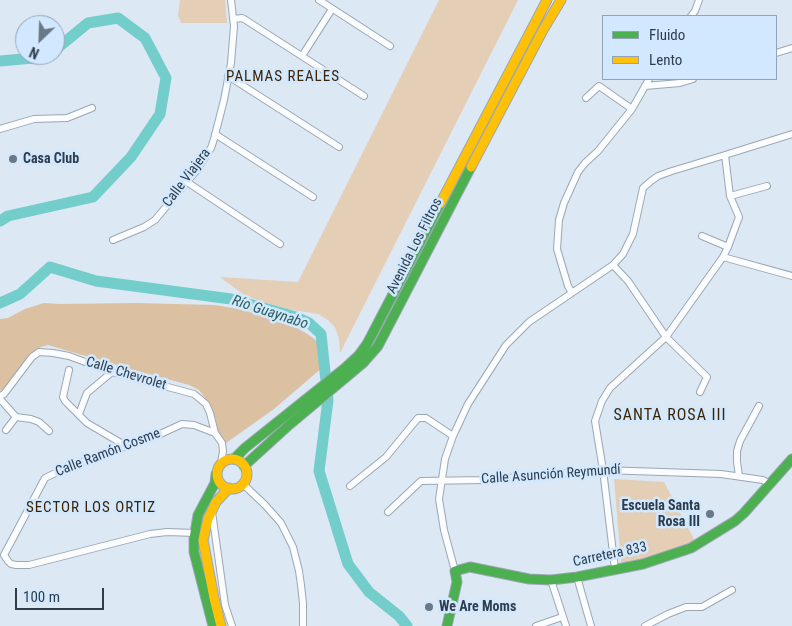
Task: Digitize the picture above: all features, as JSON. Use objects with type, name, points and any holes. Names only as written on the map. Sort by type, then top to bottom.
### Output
[{"type":"main road","name":"Avenida Los Filtros","points":[[361,359],[367,344],[535,21],[548,0]]},
{"type":"main road","name":"Avenida Los Filtros","points":[[244,466],[287,421],[361,359],[372,354],[384,337],[542,30],[561,0]]},
{"type":"main road","name":"Avenida Los Filtros","points":[[234,459],[245,448],[287,421]]},
{"type":"main road","points":[[213,626],[194,552],[198,515],[215,482],[216,474],[221,463],[228,459],[234,459],[243,463],[247,474],[246,480],[238,488],[229,488],[221,484],[216,474]]},
{"type":"main road","name":"Carretera 833","points":[[455,571],[470,567],[529,580],[551,580],[643,564],[691,548],[723,529],[744,513],[792,459]]},
{"type":"main road","points":[[221,626],[203,540],[208,520],[216,502],[229,488]]},
{"type":"main road","points":[[447,626],[457,582],[455,571]]},
{"type":"street","name":"Calle Viajera","points":[[113,240],[150,224],[166,208],[207,155],[216,134],[233,45],[231,0]]},
{"type":"street","points":[[318,0],[390,46]]},
{"type":"street","points":[[692,15],[699,0]]},
{"type":"street","points":[[302,56],[332,8]]},
{"type":"street","points":[[233,19],[244,19],[364,96]]},
{"type":"street","points":[[777,53],[792,48]]},
{"type":"street","points":[[228,76],[339,147]]},
{"type":"street","points":[[572,293],[568,286],[557,249],[559,220],[564,203],[578,172],[598,151],[632,109],[648,80]]},
{"type":"street","points":[[645,86],[680,83],[690,80]]},
{"type":"street","points":[[586,98],[599,86],[632,109]]},
{"type":"street","points":[[0,129],[34,120],[67,118],[92,108]]},
{"type":"street","points":[[216,134],[313,197]]},
{"type":"street","points":[[455,571],[444,530],[439,499],[445,459],[468,404],[506,345],[529,322],[613,265],[623,254],[635,226],[643,188],[651,181],[672,170],[725,156],[792,134]]},
{"type":"street","points":[[615,569],[596,421],[602,401],[610,388],[666,337],[723,257],[728,247],[738,217],[730,196],[725,156]]},
{"type":"street","points":[[187,182],[280,244]]},
{"type":"street","points":[[730,196],[766,186]]},
{"type":"street","points":[[702,236],[728,247]]},
{"type":"street","points":[[723,257],[792,276]]},
{"type":"street","points":[[613,265],[628,281],[666,337],[707,377],[700,392]]},
{"type":"street","name":"Calle Chevrolet","points":[[16,417],[0,397],[32,357],[39,352],[69,356],[112,372],[194,394],[206,404],[215,432],[222,443],[221,463]]},
{"type":"street","points":[[70,370],[63,397],[65,401],[87,423],[126,446]]},
{"type":"street","points":[[79,414],[87,393],[112,372]]},
{"type":"street","points":[[739,476],[737,451],[740,441],[759,406]]},
{"type":"street","points":[[6,430],[16,417],[31,418],[49,431]]},
{"type":"street","points":[[350,486],[386,457],[418,418],[426,418],[453,436]]},
{"type":"street","name":"Calle Ramón Cosme","points":[[195,533],[167,532],[150,534],[29,565],[11,564],[4,555],[45,478],[70,466],[158,435],[182,424],[194,425],[215,432]]},
{"type":"street","name":"Calle Asunción Reymundí","points":[[388,512],[422,481],[484,480],[603,470],[721,474],[763,480],[770,484]]},
{"type":"street","points":[[243,484],[281,523],[293,547],[301,585],[303,626]]},
{"type":"street","points":[[212,511],[225,605],[232,626]]},
{"type":"street","points":[[577,577],[591,626]]},
{"type":"street","points":[[551,580],[566,626]]},
{"type":"street","points":[[645,626],[686,607],[702,607],[732,590]]},
{"type":"street","points":[[536,626],[562,617]]},
{"type":"shaded area","points":[[180,0],[225,0],[227,23],[181,23],[178,15]]},
{"type":"shaded area","points":[[439,0],[518,0],[340,353],[339,339],[335,327],[328,320],[318,314],[287,309],[259,301],[243,294],[220,277],[298,282]]},
{"type":"shaded area","points":[[44,303],[215,305],[244,310],[299,329],[312,337],[323,349],[323,367],[274,409],[226,443],[218,431],[215,417],[206,399],[199,390],[189,385],[48,345],[41,347],[34,353],[11,383],[0,391],[0,319],[8,318],[25,309]]},
{"type":"shaded area","points":[[614,479],[664,482],[696,543],[623,565],[621,562]]},
{"type":"waterway","name":"Río Guaynabo","points":[[0,221],[8,216],[93,197],[131,157],[160,114],[166,78],[145,38],[118,18],[88,23],[65,42]]},
{"type":"waterway","name":"Río Guaynabo","points":[[0,61],[15,60]]},
{"type":"waterway","name":"Río Guaynabo","points":[[0,303],[20,294],[50,267],[96,281],[231,299],[296,317],[309,323],[321,334],[328,400],[319,471],[348,564],[369,592],[399,616],[407,626]]},
{"type":"traffic: fast","points":[[244,466],[289,425],[363,363],[378,346],[471,167]]},
{"type":"traffic: fast","points":[[234,459],[359,355],[367,344],[440,204]]},
{"type":"traffic: fast","points":[[447,626],[457,582],[455,571],[470,567],[529,579],[551,580],[643,564],[691,548],[735,521],[792,459]]},
{"type":"traffic: fast","points":[[213,626],[194,552],[194,539],[198,515],[215,483],[216,474]]},
{"type":"traffic: slow","points":[[440,204],[547,0]]},
{"type":"traffic: slow","points":[[471,167],[543,30],[561,0]]},
{"type":"traffic: slow","points":[[232,459],[243,463],[247,474],[243,485],[232,489],[221,485],[217,474],[221,463],[232,459]]},
{"type":"traffic: slow","points":[[221,626],[203,540],[208,519],[216,502],[229,488]]},
{"type":"place","name":"Casa Club","points":[[13,159]]},
{"type":"place","name":"Escuela Santa Rosa III","points":[[710,514]]},
{"type":"place","name":"We Are Moms","points":[[429,607]]},
{"type":"district","name":"PALMAS REALES","points":[[283,77]]},
{"type":"district","name":"SANTA ROSA III","points":[[670,416]]},
{"type":"district","name":"SECTOR LOS ORTIZ","points":[[91,508]]}]
